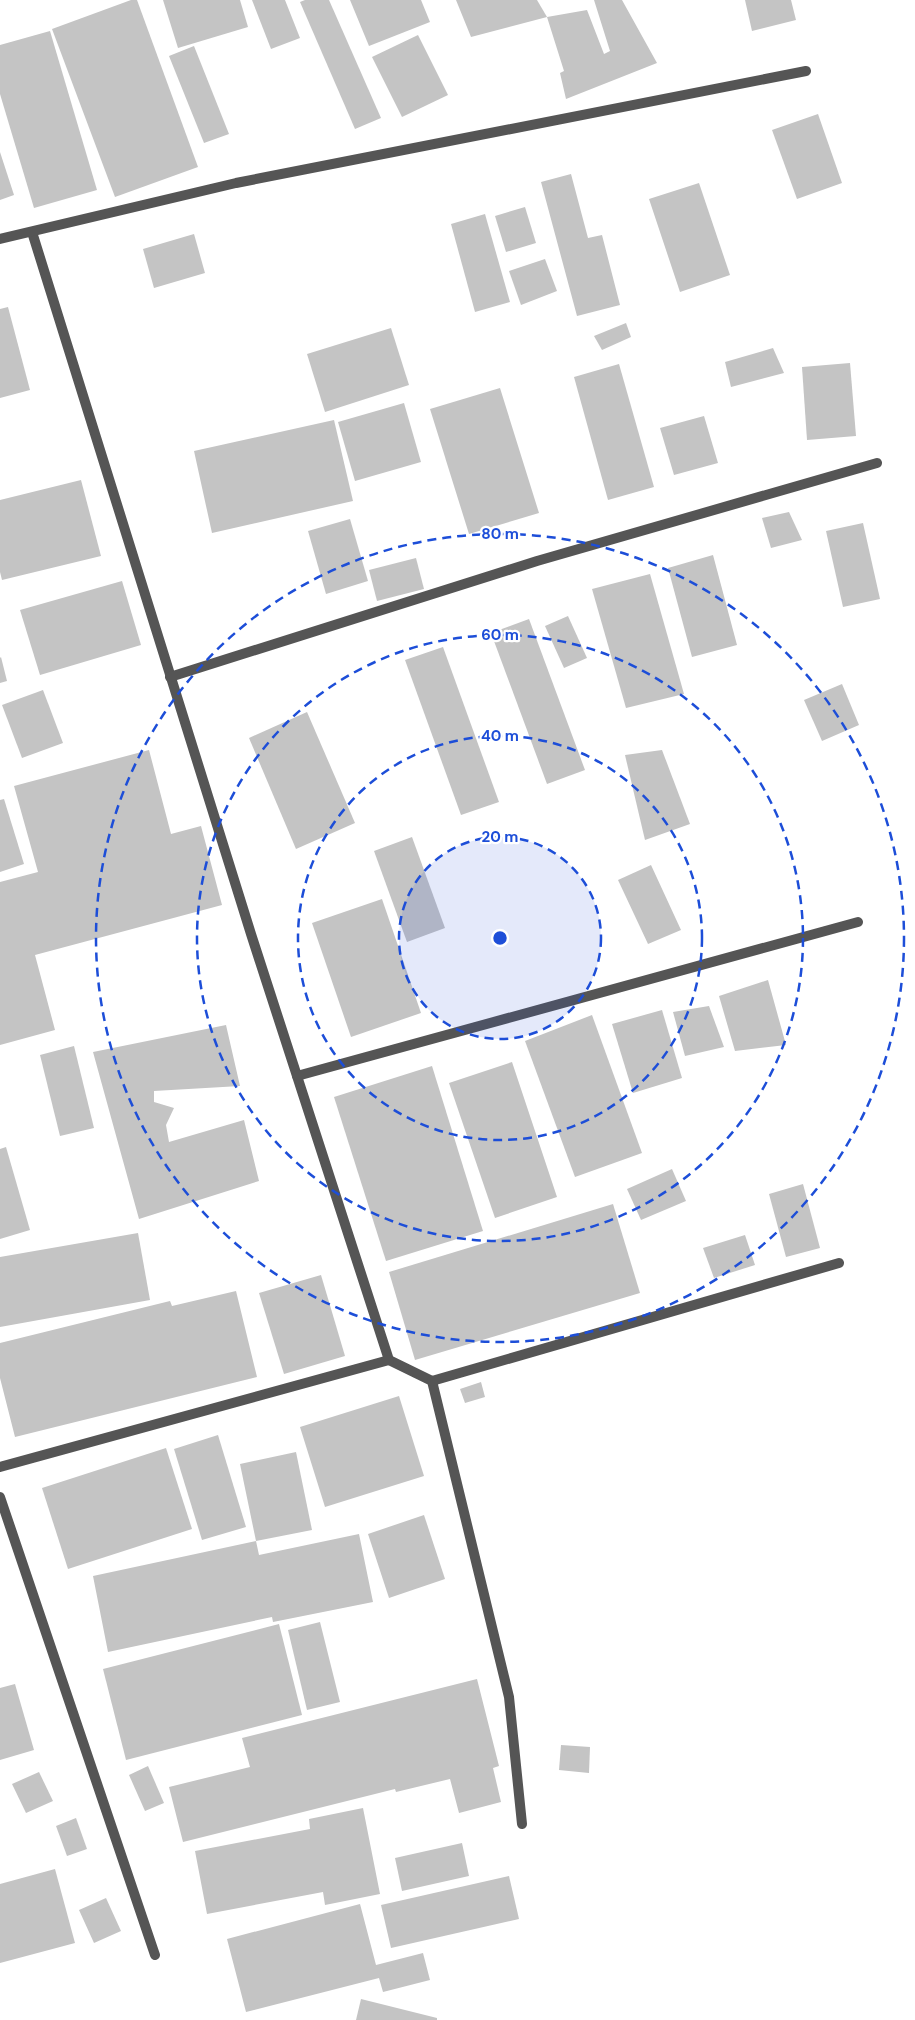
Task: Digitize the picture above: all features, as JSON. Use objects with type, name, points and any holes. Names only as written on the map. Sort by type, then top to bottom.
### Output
[{"type":"street","points":[[0,239],[236,183],[806,71]]},
{"type":"street","points":[[32,232],[170,677],[389,1360]]},
{"type":"street","points":[[170,677],[537,561],[877,463]]},
{"type":"street","points":[[297,1076],[858,922]]},
{"type":"street","points":[[0,1467],[389,1360],[432,1382],[839,1262]]},
{"type":"street","points":[[432,1382],[509,1698],[522,1824]]},
{"type":"street","points":[[0,1497],[155,1955]]},
{"type":"building","points":[[131,0],[137,0],[198,167],[115,197],[52,29]]},
{"type":"building","points":[[163,0],[240,0],[248,27],[178,48]]},
{"type":"building","points":[[252,0],[285,0],[300,38],[271,49]]},
{"type":"building","points":[[305,0],[329,0],[381,118],[355,129],[300,2]]},
{"type":"building","points":[[350,0],[421,0],[430,22],[369,46]]},
{"type":"building","points":[[456,0],[537,0],[547,17],[471,37]]},
{"type":"building","points":[[594,0],[622,0],[657,63],[566,99],[560,73],[564,71],[547,17],[587,10],[604,54],[610,51]]},
{"type":"building","points":[[745,0],[791,0],[796,20],[752,31]]},
{"type":"building","points":[[50,31],[97,190],[34,208],[0,94],[0,45]]},
{"type":"building","points":[[418,35],[448,95],[402,117],[372,57]]},
{"type":"building","points":[[194,46],[229,134],[204,143],[169,56]]},
{"type":"building","points":[[818,114],[842,183],[797,199],[772,130]]},
{"type":"building","points":[[0,152],[14,195],[0,200]]},
{"type":"building","points":[[571,174],[588,238],[602,235],[620,305],[577,316],[541,182]]},
{"type":"building","points":[[699,183],[730,275],[680,292],[649,199]]},
{"type":"building","points":[[525,207],[536,243],[506,252],[495,216]]},
{"type":"building","points":[[485,214],[510,302],[475,312],[451,224]]},
{"type":"building","points":[[194,234],[205,273],[154,288],[143,249]]},
{"type":"building","points":[[545,259],[557,291],[521,305],[509,271]]},
{"type":"building","points":[[8,307],[30,390],[0,398],[0,309]]},
{"type":"building","points":[[626,323],[631,337],[602,350],[594,336]]},
{"type":"building","points":[[391,328],[409,385],[325,412],[307,354]]},
{"type":"building","points":[[773,348],[784,373],[731,387],[725,362]]},
{"type":"building","points":[[850,363],[856,436],[807,440],[802,367]]},
{"type":"building","points":[[619,364],[654,487],[608,500],[574,377]]},
{"type":"building","points":[[500,388],[539,513],[469,534],[430,409]]},
{"type":"building","points":[[404,403],[421,462],[355,481],[338,422]]},
{"type":"building","points":[[704,416],[718,463],[674,475],[660,428]]},
{"type":"building","points":[[334,420],[353,501],[212,533],[194,451]]},
{"type":"building","points":[[81,480],[101,556],[2,580],[0,572],[0,500]]},
{"type":"building","points":[[789,512],[802,540],[771,548],[762,518]]},
{"type":"building","points":[[350,519],[368,581],[326,594],[308,531]]},
{"type":"building","points":[[863,523],[880,599],[843,607],[826,531]]},
{"type":"building","points":[[713,555],[737,645],[692,657],[668,568]]},
{"type":"building","points":[[416,558],[424,589],[377,601],[369,570]]},
{"type":"building","points":[[650,574],[684,694],[626,708],[592,589]]},
{"type":"building","points":[[122,581],[141,645],[40,675],[20,610]]},
{"type":"building","points":[[568,616],[587,658],[564,668],[545,626]]},
{"type":"building","points":[[529,619],[585,770],[547,784],[491,633]]},
{"type":"building","points":[[443,647],[499,802],[461,815],[405,660]]},
{"type":"building","points":[[0,658],[7,681],[0,683]]},
{"type":"building","points":[[842,684],[859,725],[822,741],[804,700]]},
{"type":"building","points":[[43,690],[63,743],[22,758],[2,705]]},
{"type":"building","points":[[307,712],[355,823],[296,849],[249,738]]},
{"type":"building","points":[[149,750],[171,834],[201,826],[222,905],[35,955],[55,1030],[0,1045],[0,882],[38,872],[14,786]]},
{"type":"building","points":[[662,750],[690,824],[645,840],[625,755]]},
{"type":"building","points":[[4,799],[24,864],[0,872],[0,800]]},
{"type":"building","points":[[412,837],[445,928],[407,942],[374,851]]},
{"type":"building","points":[[651,865],[681,930],[648,944],[618,880]]},
{"type":"building","points":[[382,899],[421,1013],[351,1037],[312,923]]},
{"type":"building","points":[[768,980],[786,1045],[735,1051],[719,996]]},
{"type":"building","points":[[709,1006],[724,1047],[685,1056],[673,1012]]},
{"type":"building","points":[[662,1010],[682,1078],[633,1093],[612,1024]]},
{"type":"building","points":[[592,1015],[642,1153],[575,1177],[525,1041]]},
{"type":"building","points":[[226,1025],[240,1086],[154,1091],[154,1102],[174,1108],[166,1125],[169,1142],[244,1120],[259,1181],[139,1219],[93,1052]]},
{"type":"building","points":[[74,1046],[94,1128],[60,1136],[40,1055]]},
{"type":"building","points":[[512,1062],[557,1197],[495,1218],[449,1083]]},
{"type":"building","points":[[432,1066],[483,1231],[386,1261],[334,1097]]},
{"type":"building","points":[[6,1147],[30,1230],[0,1239],[0,1149]]},
{"type":"building","points":[[672,1169],[686,1201],[641,1220],[627,1189]]},
{"type":"building","points":[[803,1184],[820,1248],[786,1257],[769,1194]]},
{"type":"building","points":[[613,1204],[640,1293],[415,1360],[389,1272]]},
{"type":"building","points":[[138,1233],[150,1300],[0,1327],[0,1257]]},
{"type":"building","points":[[745,1235],[755,1265],[714,1278],[703,1248]]},
{"type":"building","points":[[321,1275],[345,1356],[284,1374],[259,1293]]},
{"type":"building","points":[[236,1291],[257,1377],[15,1437],[0,1378],[0,1343],[170,1301],[172,1306]]},
{"type":"building","points":[[481,1382],[485,1397],[465,1403],[460,1389]]},
{"type":"building","points":[[399,1396],[424,1476],[325,1507],[300,1427]]},
{"type":"building","points":[[218,1435],[246,1527],[202,1540],[174,1449]]},
{"type":"building","points":[[166,1448],[192,1529],[68,1569],[42,1488]]},
{"type":"building","points":[[296,1452],[312,1530],[256,1541],[240,1464]]},
{"type":"building","points":[[424,1515],[445,1579],[389,1598],[368,1534]]},
{"type":"building","points":[[359,1534],[373,1602],[273,1622],[272,1617],[108,1652],[93,1576],[256,1541],[259,1555]]},
{"type":"building","points":[[320,1622],[340,1702],[307,1710],[288,1630]]},
{"type":"building","points":[[279,1624],[302,1715],[126,1760],[103,1669]]},
{"type":"building","points":[[477,1679],[499,1766],[493,1768],[501,1802],[459,1813],[450,1779],[396,1792],[395,1789],[183,1842],[169,1787],[250,1767],[242,1738]]},
{"type":"building","points":[[15,1684],[34,1750],[0,1760],[0,1688]]},
{"type":"building","points":[[561,1745],[590,1747],[589,1773],[559,1770]]},
{"type":"building","points":[[148,1766],[164,1803],[145,1811],[129,1775]]},
{"type":"building","points":[[39,1772],[53,1801],[26,1813],[12,1784]]},
{"type":"building","points":[[363,1808],[380,1894],[325,1905],[323,1892],[207,1914],[195,1851],[310,1829],[309,1819]]},
{"type":"building","points":[[76,1818],[87,1849],[67,1856],[56,1826]]},
{"type":"building","points":[[462,1843],[469,1876],[402,1891],[395,1858]]},
{"type":"building","points":[[55,1869],[75,1943],[0,1963],[0,1884]]},
{"type":"building","points":[[509,1876],[519,1919],[391,1948],[381,1905]]},
{"type":"building","points":[[106,1898],[121,1931],[94,1943],[79,1910]]},
{"type":"building","points":[[360,1904],[376,1965],[423,1953],[430,1980],[383,1992],[379,1978],[246,2012],[227,1939]]},
{"type":"building","points":[[361,1999],[437,2018],[437,2020],[356,2020]]}]
